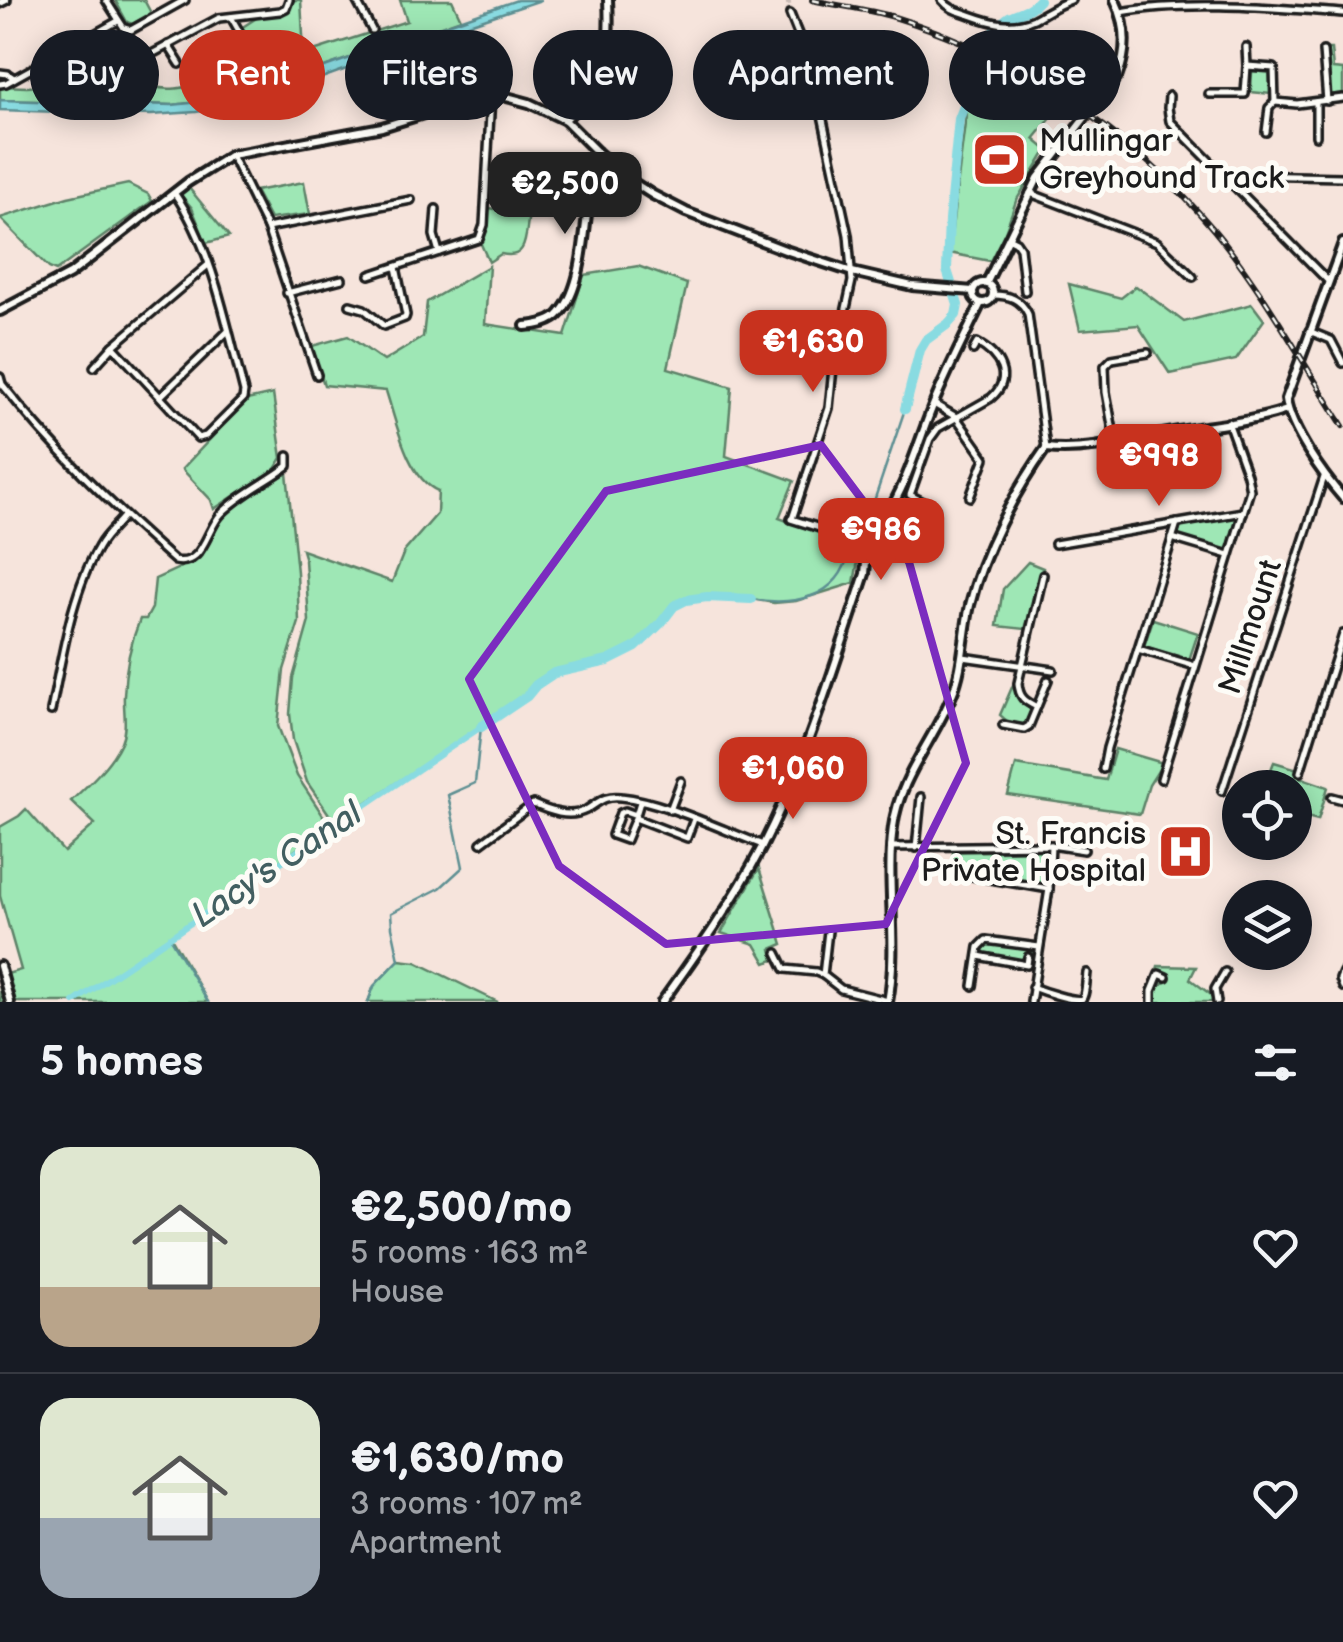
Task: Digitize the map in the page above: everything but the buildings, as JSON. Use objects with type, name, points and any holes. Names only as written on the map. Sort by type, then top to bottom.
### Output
[{"type":"street","points":[[106,0],[124,28],[131,30],[185,0]]},
{"type":"street","points":[[159,50],[219,18],[280,10],[286,8],[289,0]]},
{"type":"street","points":[[356,0],[372,30]]},
{"type":"street","points":[[608,0],[609,30]]},
{"type":"street","points":[[942,0],[949,8],[990,22],[1014,25],[1071,0]]},
{"type":"street","points":[[986,284],[1048,161],[1118,75],[1126,50],[1124,24],[1114,0]]},
{"type":"street","points":[[1120,12],[1200,4],[1343,12]]},
{"type":"street","points":[[790,14],[812,69],[848,235],[852,272],[829,408],[792,519],[858,540]]},
{"type":"street","points":[[231,17],[238,30]]},
{"type":"street","points":[[0,84],[118,20]]},
{"type":"street","points":[[168,45],[179,62]]},
{"type":"street","points":[[1209,94],[1245,94],[1246,47]]},
{"type":"street","points":[[1323,51],[1327,100]]},
{"type":"street","points":[[1247,66],[1274,68],[1276,102]]},
{"type":"street","points":[[0,73],[14,78]]},
{"type":"street","points":[[1169,96],[1170,121],[1328,281]]},
{"type":"street","points":[[1266,132],[1269,108],[1276,102],[1297,104],[1343,98]]},
{"type":"street","points":[[1316,102],[1316,136]]},
{"type":"street","points":[[0,310],[70,274],[204,170],[231,155],[407,120]]},
{"type":"street","points":[[370,275],[479,239],[484,224],[490,120]]},
{"type":"street","points":[[565,120],[634,183],[686,212],[852,272],[912,286],[974,290]]},
{"type":"street","points":[[524,326],[540,325],[559,316],[570,298],[597,152]]},
{"type":"street","points":[[231,155],[267,228],[317,375]]},
{"type":"street","points":[[1232,185],[1244,175],[1343,177]]},
{"type":"street","points":[[1030,193],[1157,242],[1193,277]]},
{"type":"street","points":[[113,346],[198,438],[206,436],[242,399],[244,392],[208,265],[193,221],[175,194]]},
{"type":"street","points":[[267,228],[412,200]]},
{"type":"street","points":[[436,208],[434,235],[439,252]]},
{"type":"street","points":[[1010,239],[1020,248],[1022,287]]},
{"type":"street","points":[[1343,243],[1286,399],[1287,410],[1324,477],[1343,498]]},
{"type":"street","points":[[94,367],[208,265]]},
{"type":"street","points":[[350,305],[364,309],[384,326],[405,318],[396,267]]},
{"type":"street","points":[[288,293],[342,278]]},
{"type":"street","points":[[872,534],[895,501],[980,303],[990,300],[993,294],[986,284],[977,285],[974,290],[980,303]]},
{"type":"street","points":[[777,954],[785,969],[823,975],[841,989],[888,1001],[893,956],[892,828],[899,800],[959,675],[977,581],[1015,492],[1046,448],[1028,314],[1018,300],[993,294]]},
{"type":"street","points":[[161,396],[228,331]]},
{"type":"street","points":[[1309,331],[1331,340],[1343,363]]},
{"type":"street","points":[[935,508],[910,495],[930,438],[938,428],[992,398],[1004,378],[1004,370],[984,346],[976,343],[973,350]]},
{"type":"street","points":[[1114,442],[1105,366],[1112,359],[1148,353]]},
{"type":"street","points":[[0,377],[31,421],[124,516],[180,563],[199,553],[223,512],[288,466],[288,456]]},
{"type":"street","points":[[934,404],[956,417],[985,458],[974,494]]},
{"type":"street","points":[[1046,448],[1066,450],[1287,410]]},
{"type":"street","points":[[1161,780],[1250,490],[1228,422]]},
{"type":"street","name":"Millmount","points":[[1229,770],[1324,477]]},
{"type":"street","points":[[1055,544],[1243,512]]},
{"type":"street","points":[[51,711],[86,573],[100,543],[124,516]]},
{"type":"street","points":[[1102,768],[1177,523]]},
{"type":"street","points":[[867,552],[859,548],[858,540],[863,533],[872,534]]},
{"type":"street","points":[[867,552],[876,544],[872,534]]},
{"type":"street","points":[[1172,538],[1229,555]]},
{"type":"street","points":[[662,1002],[728,908],[763,845],[817,717],[865,574],[867,552]]},
{"type":"street","points":[[1036,708],[1019,693],[1021,664],[1043,575]]},
{"type":"street","points":[[1301,770],[1343,634]]},
{"type":"street","points":[[1138,649],[1195,666]]},
{"type":"street","points":[[962,657],[1053,670]]},
{"type":"street","points":[[1003,724],[1024,729],[1029,726],[1048,680]]},
{"type":"street","points":[[670,810],[682,781]]},
{"type":"street","points":[[481,843],[533,804],[571,814],[584,811],[603,798],[618,796],[670,810],[763,845]]},
{"type":"street","points":[[916,848],[921,797]]},
{"type":"street","points":[[1332,797],[1343,800]]},
{"type":"street","points":[[640,801],[636,815],[624,811],[620,814],[612,834],[626,840],[635,818],[687,838],[694,819]]},
{"type":"street","points":[[892,847],[1050,845],[1084,850]]},
{"type":"street","points":[[1031,1002],[1049,889],[1050,845]]},
{"type":"street","points":[[955,873],[1049,889]]},
{"type":"street","points":[[823,975],[828,931]]},
{"type":"street","points":[[973,986],[982,943],[990,939],[1038,946]]},
{"type":"street","points":[[978,956],[1027,965],[1028,956]]},
{"type":"street","points":[[0,966],[10,1002]]},
{"type":"street","points":[[1343,972],[1343,987]]},
{"type":"street","points":[[1032,988],[1069,1002],[1080,1001],[1087,973]]},
{"type":"street","points":[[1217,1002],[1215,989],[1222,973]]},
{"type":"street","points":[[1152,1002],[1159,974],[1166,977]]},
{"type":"highlighted area","points":[[821,445],[909,562],[966,763],[886,924],[666,944],[559,866],[469,679],[606,491]]},
{"type":"green space","points":[[115,0],[144,0],[151,13],[132,24]]},
{"type":"green space","points":[[294,0],[301,0],[303,30],[241,28],[258,17],[284,13]]},
{"type":"green space","points":[[400,0],[452,0],[461,19],[430,30],[379,30],[407,21]]},
{"type":"green space","points":[[345,41],[345,60],[325,67],[325,47]]},
{"type":"green space","points":[[1327,49],[1331,49],[1333,69],[1343,70],[1343,93],[1330,95]]},
{"type":"green space","points":[[1254,69],[1269,71],[1271,94],[1251,92]]},
{"type":"green space","points":[[0,86],[27,87],[30,101],[0,100]]},
{"type":"green space","points":[[159,88],[179,88],[179,104],[159,105]]},
{"type":"green space","name":"Mullingar Greyhound Track","points":[[965,120],[1049,120],[1034,139],[1047,150],[1016,201],[990,261],[949,253]]},
{"type":"green space","points":[[304,182],[310,214],[270,219],[255,191]]},
{"type":"green space","points":[[128,184],[148,194],[152,201],[56,271],[0,218],[68,197]]},
{"type":"green space","points":[[189,188],[229,237],[206,243],[192,208],[180,194]]},
{"type":"green space","points":[[489,208],[529,214],[521,250],[517,254],[501,254],[489,262],[480,242]]},
{"type":"green space","points":[[489,266],[485,324],[565,336],[584,275],[638,266],[687,284],[668,368],[732,387],[726,456],[794,481],[779,518],[842,541],[849,552],[859,555],[854,583],[796,601],[707,597],[674,605],[636,647],[608,661],[554,673],[527,696],[335,823],[307,782],[293,740],[293,678],[309,621],[302,550],[392,582],[404,552],[437,514],[438,491],[427,484],[411,462],[386,391],[324,385],[312,346],[348,336],[384,361],[423,337],[427,302]]},
{"type":"green space","points":[[1069,284],[1121,298],[1136,286],[1184,322],[1252,304],[1264,320],[1236,360],[1170,374],[1138,325],[1080,330]]},
{"type":"green space","points":[[273,394],[282,458],[275,469],[214,509],[211,500],[182,469],[247,400]]},
{"type":"green space","points":[[287,473],[299,622],[284,670],[278,726],[297,776],[330,826],[171,937],[208,1002],[0,1002],[0,976],[21,970],[0,896],[0,827],[26,809],[64,852],[95,824],[71,801],[106,766],[121,742],[129,657],[140,619],[146,619],[152,608],[155,579],[196,558],[230,512]]},
{"type":"green space","points":[[1237,517],[1227,550],[1178,536],[1181,525]]},
{"type":"green space","points":[[1028,562],[1043,568],[1025,629],[997,626],[1003,589]]},
{"type":"green space","points":[[1153,619],[1198,633],[1189,660],[1144,646]]},
{"type":"green space","points":[[1013,685],[1019,700],[1032,711],[1027,725],[1008,722],[1000,715]]},
{"type":"green space","points":[[1115,749],[1163,763],[1149,785],[1140,814],[1008,795],[1016,765],[1106,780]]},
{"type":"green space","points":[[1274,762],[1298,769],[1298,770],[1271,770]]},
{"type":"green space","points":[[1312,782],[1328,787],[1318,820],[1312,818]]},
{"type":"green space","points":[[1042,850],[1046,856],[1045,884],[1039,890],[952,876],[953,852]]},
{"type":"green space","points":[[759,868],[783,944],[771,949],[774,960],[766,963],[755,944],[721,933]]},
{"type":"green space","points":[[990,942],[1033,949],[1033,956],[1025,955],[1020,961],[984,955],[981,948]]},
{"type":"green space","points":[[399,960],[416,962],[498,1002],[368,1002],[374,986]]},
{"type":"green space","points":[[1158,966],[1196,967],[1190,979],[1214,997],[1215,1002],[1156,1002],[1157,986],[1168,981],[1170,974],[1157,970]]},
{"type":"water","points":[[517,0],[541,0],[451,30],[431,30]]},
{"type":"water","points":[[345,60],[345,70],[325,77],[325,67]]},
{"type":"water","points":[[0,100],[30,101],[30,111],[0,110]]},
{"type":"water","points":[[179,104],[179,113],[159,114],[159,105]]},
{"type":"waterway","points":[[996,30],[1006,19],[1039,0]]},
{"type":"waterway","points":[[905,409],[920,350],[956,315],[958,305],[947,270],[959,120]]},
{"type":"waterway","points":[[862,523],[867,522],[905,409]]},
{"type":"waterway","points":[[751,599],[783,601],[812,596],[835,580],[849,552]]},
{"type":"waterway","points":[[481,727],[554,673],[608,661],[636,647],[674,606],[686,600],[751,599]]},
{"type":"waterway","points":[[368,1002],[374,986],[399,960],[391,913],[440,888],[463,867],[448,795],[475,783],[481,727]]},
{"type":"waterway","name":"Lacy's Canal","points":[[74,1002],[481,727]]},
{"type":"waterway","points":[[169,937],[208,1002]]},
{"type":"tunnel","points":[[788,0],[790,14]]},
{"type":"railway","points":[[812,0],[884,14],[983,52],[1068,100],[1108,129],[1146,160],[1213,229],[1265,300],[1343,426]]},
{"type":"place","name":"Mullingar Greyhound Track","points":[[1000,159]]},
{"type":"place","name":"St. Francis Private Hospital","points":[[1185,852]]}]
